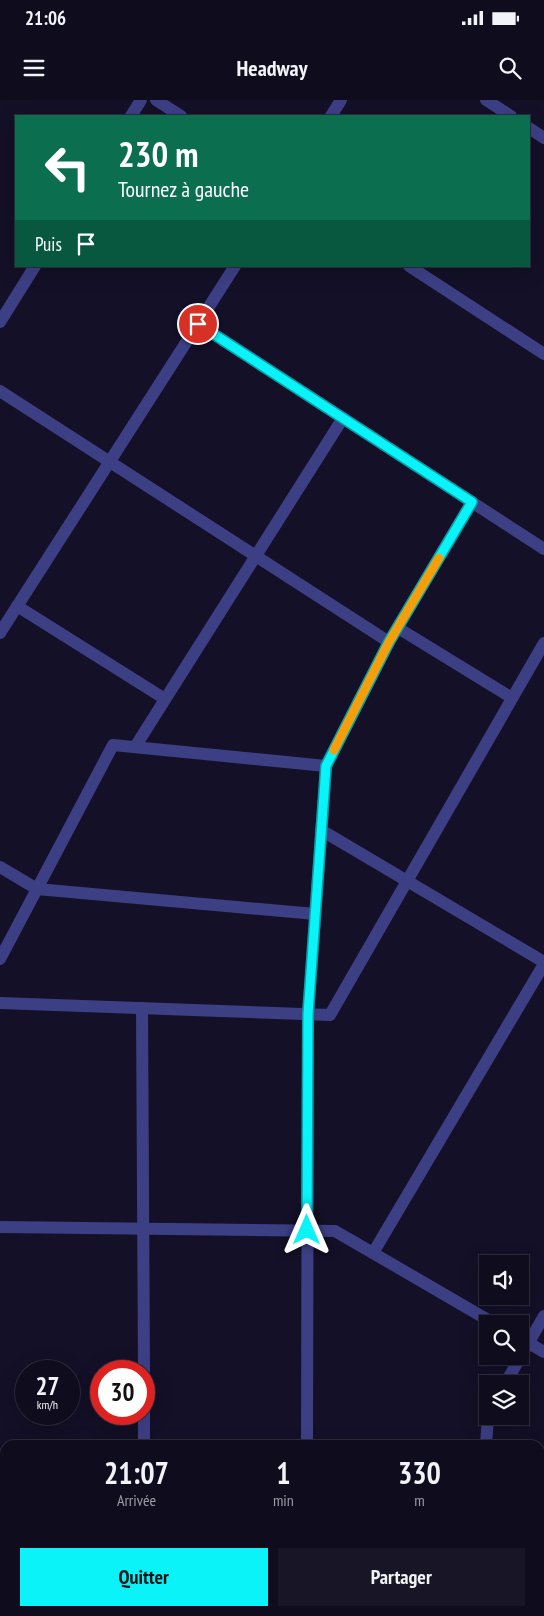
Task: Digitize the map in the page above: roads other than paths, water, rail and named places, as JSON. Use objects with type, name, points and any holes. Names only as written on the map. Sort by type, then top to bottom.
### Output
[{"type":"street","points":[[132,115],[141,100]]},
{"type":"street","points":[[156,100],[179,115]]},
{"type":"street","points":[[332,115],[341,100]]},
{"type":"street","points":[[486,100],[509,115]]},
{"type":"street","points":[[530,129],[544,138]]},
{"type":"street","points":[[0,322],[34,267]]},
{"type":"street","points":[[0,632],[234,267]]},
{"type":"street","points":[[412,267],[544,354]]},
{"type":"street","points":[[198,324],[544,549]]},
{"type":"street","points":[[0,391],[389,642]]},
{"type":"street","points":[[135,747],[343,418]]},
{"type":"street","points":[[306,1440],[308,1014],[326,766],[389,642],[472,502]]},
{"type":"street","points":[[17,606],[166,699]]},
{"type":"street","points":[[398,628],[512,698]]},
{"type":"street","points":[[0,1003],[330,1015],[544,643]]},
{"type":"street","points":[[0,959],[113,745],[326,766]]},
{"type":"street","points":[[322,830],[544,963],[373,1253]]},
{"type":"street","points":[[0,867],[37,889],[315,914]]},
{"type":"street","points":[[142,1008],[144,1360]]},
{"type":"street","points":[[0,1227],[335,1231],[480,1315]]},
{"type":"street","points":[[529,1335],[544,1316]]},
{"type":"street","points":[[529,1344],[544,1352]]},
{"type":"street","points":[[144,1425],[144,1440]]},
{"type":"street","points":[[486,1440],[487,1425]]}]
